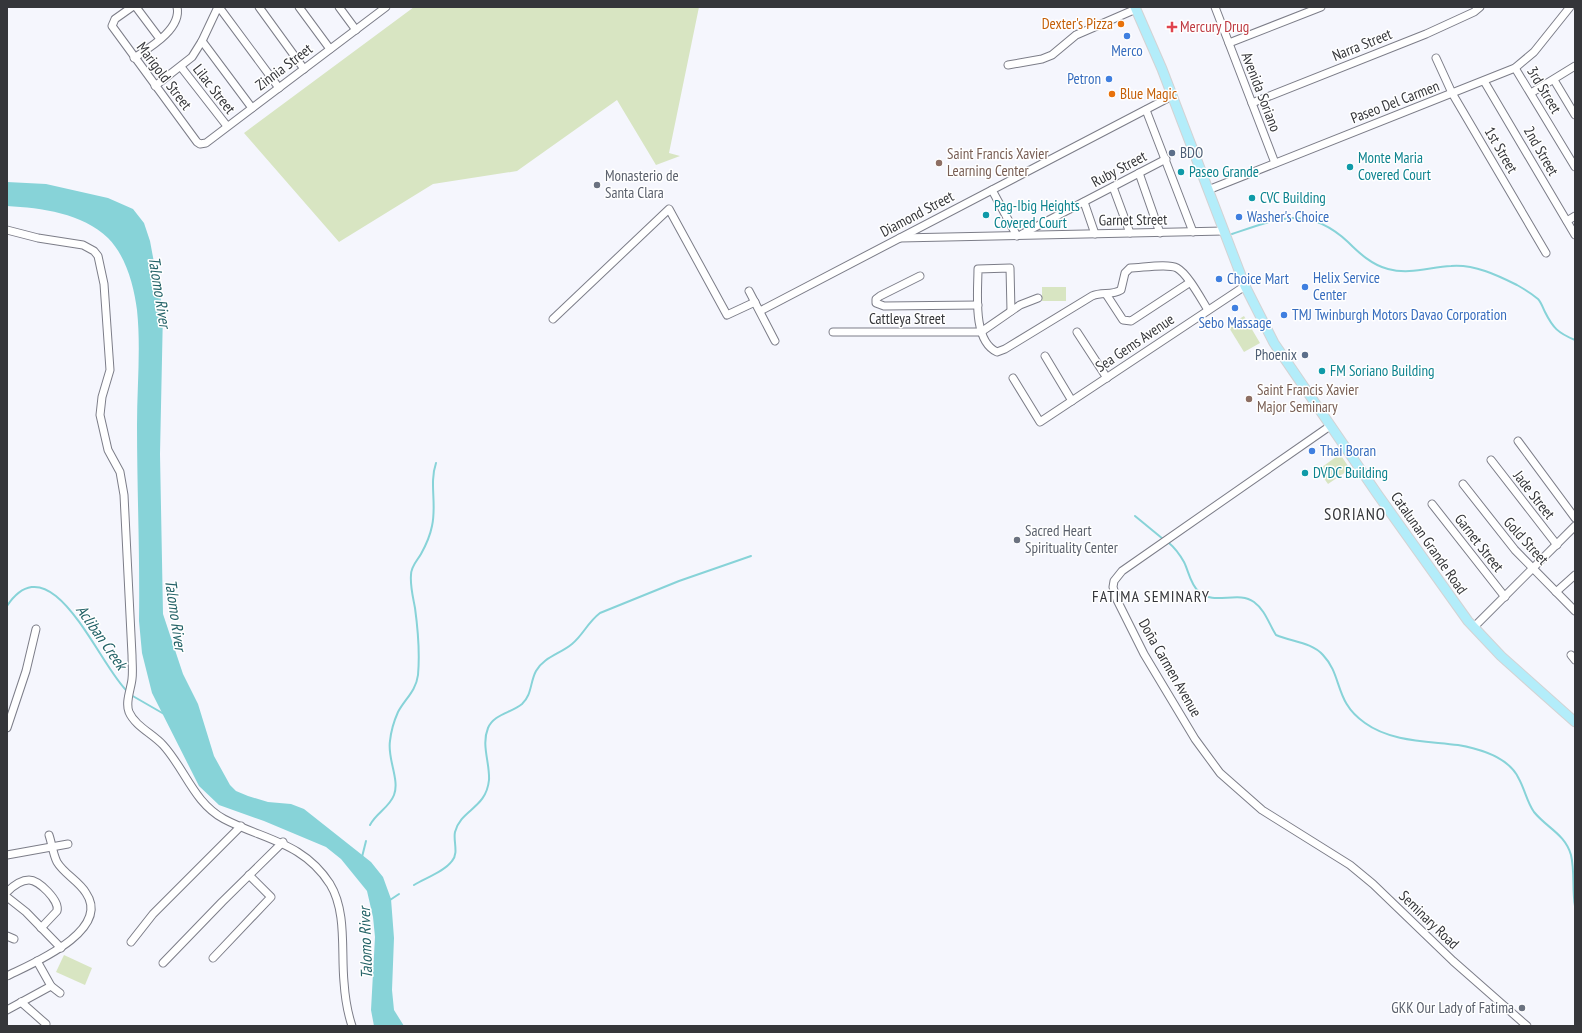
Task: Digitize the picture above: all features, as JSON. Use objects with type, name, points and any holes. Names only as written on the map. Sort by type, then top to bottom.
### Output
[{"type":"main road","name":"Catalunan Grande Road","points":[[1135,8],[1172,96],[1245,286],[1274,343],[1330,426],[1456,605],[1474,627],[1506,661],[1575,722]]},
{"type":"street","name":"Marigold Street","points":[[132,7],[115,19],[111,24],[134,58],[197,142]]},
{"type":"street","points":[[136,7],[160,39]]},
{"type":"street","points":[[134,58],[168,32],[176,18],[177,7]]},
{"type":"street","points":[[155,86],[192,57],[219,7],[279,88]]},
{"type":"street","points":[[259,7],[304,69]]},
{"type":"street","points":[[299,7],[330,49]]},
{"type":"street","points":[[339,7],[356,30]]},
{"type":"street","name":"Avenida Soriano","points":[[1215,7],[1275,163]]},
{"type":"street","points":[[1229,43],[1321,7]]},
{"type":"street","name":"Narra Street","points":[[1252,103],[1426,34],[1474,12],[1480,7]]},
{"type":"street","name":"Paseo Del Carmen","points":[[1208,190],[1515,68],[1534,52],[1570,7]]},
{"type":"street","name":"Zinnia Street","points":[[197,142],[200,144],[206,143],[356,30],[382,8]]},
{"type":"street","points":[[1008,66],[1042,59],[1052,55],[1076,35],[1135,8]]},
{"type":"street","points":[[202,41],[252,108]]},
{"type":"street","name":"1st Street","points":[[1436,58],[1452,94],[1546,253]]},
{"type":"street","points":[[1531,94],[1575,66]]},
{"type":"street","name":"Lilac Street","points":[[181,67],[227,126]]},
{"type":"street","name":"3rd Street","points":[[1515,68],[1575,166]]},
{"type":"street","points":[[1554,80],[1575,115]]},
{"type":"street","name":"2nd Street","points":[[1484,81],[1575,235]]},
{"type":"street","name":"Diamond Street","points":[[760,311],[1172,96]]},
{"type":"street","points":[[1146,110],[1193,232]]},
{"type":"street","name":"Ruby Street","points":[[1018,236],[1166,159]]},
{"type":"street","points":[[1138,173],[1160,233]]},
{"type":"street","points":[[1112,187],[1130,233]]},
{"type":"street","points":[[992,190],[1018,236]]},
{"type":"street","points":[[1084,202],[1096,234]]},
{"type":"street","points":[[554,319],[670,209],[727,315],[755,302]]},
{"type":"street","points":[[1566,221],[1575,216]]},
{"type":"street","points":[[7,230],[38,238],[83,244],[94,251],[100,263],[105,298],[110,370],[102,397],[100,415],[108,450],[116,462],[122,481],[126,527],[132,680],[128,701],[129,712],[132,717],[168,750],[203,802],[216,814],[241,826],[282,842],[294,849],[320,872],[330,884],[337,900],[342,937],[346,1001],[352,1026]]},
{"type":"street","name":"Garnet Street","points":[[899,238],[1224,231]]},
{"type":"street","points":[[1011,311],[1010,268],[978,269],[978,305],[982,332],[994,351],[1001,351],[1092,296],[1100,293],[1106,294],[1121,290],[1125,273],[1130,268],[1173,267],[1180,271],[1208,310]]},
{"type":"street","points":[[920,276],[880,296],[876,299],[876,303],[884,306],[978,305]]},
{"type":"street","points":[[1106,294],[1123,320],[1131,321],[1189,283]]},
{"type":"street","name":"Sea Gems Avenue","points":[[1013,378],[1040,422],[1245,286]]},
{"type":"street","points":[[749,291],[776,342]]},
{"type":"street","points":[[982,332],[1011,311],[1038,298]]},
{"type":"street","name":"Cattleya Street","points":[[833,332],[982,332]]},
{"type":"street","points":[[1077,332],[1107,378]]},
{"type":"street","points":[[1045,356],[1072,401]]},
{"type":"street","name":"Doña Carmen Avenue","points":[[1309,839],[1262,810],[1233,786],[1210,761],[1144,654],[1122,612],[1113,587],[1114,581],[1122,571],[1330,426]]},
{"type":"street","points":[[1518,441],[1575,518]]},
{"type":"street","name":"Jade Street","points":[[1491,460],[1557,545]]},
{"type":"street","name":"Gold Street","points":[[1463,484],[1503,535],[1533,569],[1575,611]]},
{"type":"street","name":"Garnet Street","points":[[1432,504],[1505,597]]},
{"type":"street","points":[[1474,627],[1575,526]]},
{"type":"street","points":[[1556,592],[1575,576]]},
{"type":"street","points":[[7,728],[26,671],[36,629]]},
{"type":"street","points":[[131,942],[154,914],[241,826]]},
{"type":"street","points":[[7,976],[61,948],[88,921],[90,905],[85,891],[59,865],[52,847],[50,835]]},
{"type":"street","name":"Seminary Road","points":[[1309,839],[1350,865],[1373,884],[1453,961],[1527,1026]]},
{"type":"street","points":[[163,963],[282,842]]},
{"type":"street","points":[[7,855],[68,844]]},
{"type":"street","points":[[213,958],[271,897],[249,875]]},
{"type":"street","points":[[7,892],[22,881],[34,880],[38,882],[56,901],[57,911],[41,928]]},
{"type":"street","points":[[7,897],[26,912],[61,948]]},
{"type":"street","points":[[37,961],[51,986],[60,993]]},
{"type":"street","points":[[7,1010],[51,986]]},
{"type":"street","points":[[21,1002],[46,1024]]},
{"type":"green space","points":[[414,7],[699,7],[669,153],[680,156],[656,165],[617,100],[517,171],[433,184],[339,242],[244,133]]},
{"type":"green space","points":[[1042,287],[1066,287],[1066,301],[1042,301]]},
{"type":"green space","points":[[1244,316],[1260,343],[1244,352],[1228,326]]},
{"type":"green space","points":[[1340,454],[1350,469],[1328,484],[1318,470]]},
{"type":"green space","points":[[64,955],[92,968],[85,985],[56,972]]},
{"type":"water","points":[[7,182],[46,184],[108,198],[133,209],[144,223],[150,241],[163,311],[160,454],[163,614],[183,674],[198,704],[214,756],[230,785],[236,791],[248,796],[268,802],[291,804],[304,809],[371,862],[383,877],[391,899],[394,938],[392,990],[394,1010],[404,1026],[374,1026],[371,1010],[375,937],[373,917],[367,891],[341,859],[326,847],[264,821],[219,805],[199,786],[152,693],[142,653],[139,621],[137,425],[139,339],[134,291],[120,253],[108,238],[98,230],[74,217],[47,210],[7,206]]},
{"type":"waterway","points":[[1232,234],[1264,223],[1293,218],[1306,219],[1320,223],[1333,230],[1366,258],[1377,265],[1388,269],[1396,271],[1412,271],[1460,266],[1477,268],[1517,285],[1536,297],[1554,326],[1564,335],[1575,340]]},
{"type":"waterway","points":[[370,825],[392,800],[394,795],[395,776],[390,754],[391,734],[398,712],[413,690],[417,681],[419,658],[417,625],[411,587],[411,572],[425,547],[431,530],[434,510],[433,479],[436,463]]},
{"type":"waterway","points":[[1135,516],[1163,539]]},
{"type":"waterway","points":[[1169,543],[1182,559],[1192,582],[1199,592],[1212,598],[1241,597],[1254,602],[1261,609],[1276,635],[1313,647],[1323,655],[1334,672],[1343,698],[1355,715],[1365,723],[1386,734],[1410,740],[1458,745],[1476,749],[1493,755],[1508,765],[1519,779],[1534,812],[1560,836],[1568,848],[1572,861],[1575,906]]},
{"type":"waterway","points":[[414,885],[449,865],[454,858],[455,832],[458,824],[462,818],[479,803],[487,790],[489,774],[485,741],[488,728],[494,720],[518,707],[528,697],[536,671],[543,662],[572,644],[600,613],[679,581],[751,556]]},
{"type":"waterway","name":"Acliban Creek","points":[[7,606],[24,589],[41,588],[58,597],[74,615],[117,679],[128,692]]},
{"type":"waterway","name":"Acliban Creek","points":[[131,695],[164,714]]},
{"type":"waterway","points":[[362,857],[366,841]]},
{"type":"waterway","points":[[390,900],[399,894]]},
{"type":"place","name":"Dexter's Pizza","points":[[1121,24]]},
{"type":"place","name":"Mercury Drug","points":[[1172,27]]},
{"type":"place","name":"Merco","points":[[1127,36]]},
{"type":"place","name":"Petron","points":[[1109,79]]},
{"type":"place","name":"Blue Magic","points":[[1112,94]]},
{"type":"place","name":"BDO","points":[[1172,153]]},
{"type":"place","name":"Saint Francis Xavier Learning Center","points":[[939,163]]},
{"type":"place","name":"Monte Maria Covered Court","points":[[1350,167]]},
{"type":"place","name":"Paseo Grande","points":[[1181,172]]},
{"type":"place","name":"Monasterio de Santa Clara","points":[[597,185]]},
{"type":"place","name":"CVC Building","points":[[1252,198]]},
{"type":"place","name":"Pag-Ibig Heights Covered Court","points":[[986,215]]},
{"type":"place","name":"Washer's Choice","points":[[1239,217]]},
{"type":"place","name":"Choice Mart","points":[[1219,279]]},
{"type":"place","name":"Helix Service Center","points":[[1305,287]]},
{"type":"place","name":"Sebo Massage","points":[[1235,308]]},
{"type":"place","name":"TMJ Twinburgh Motors Davao Corporation","points":[[1284,315]]},
{"type":"place","name":"Phoenix","points":[[1305,355]]},
{"type":"place","name":"FM Soriano Building","points":[[1322,371]]},
{"type":"place","name":"Saint Francis Xavier Major Seminary","points":[[1249,399]]},
{"type":"place","name":"Thai Boran","points":[[1312,451]]},
{"type":"place","name":"DVDC Building","points":[[1305,473]]},
{"type":"place","name":"Sacred Heart Spirituality Center","points":[[1017,540]]},
{"type":"place","name":"GKK Our Lady of Fatima","points":[[1522,1008]]},
{"type":"district","name":"SORIANO","points":[[1355,514]]},
{"type":"district","name":"FATIMA SEMINARY","points":[[1151,596]]},
{"type":"water label","name":"Talomo River","points":[[160,292]]},
{"type":"water label","name":"Talomo River","points":[[176,615]]},
{"type":"water label","name":"Talomo River","points":[[365,943]]}]
